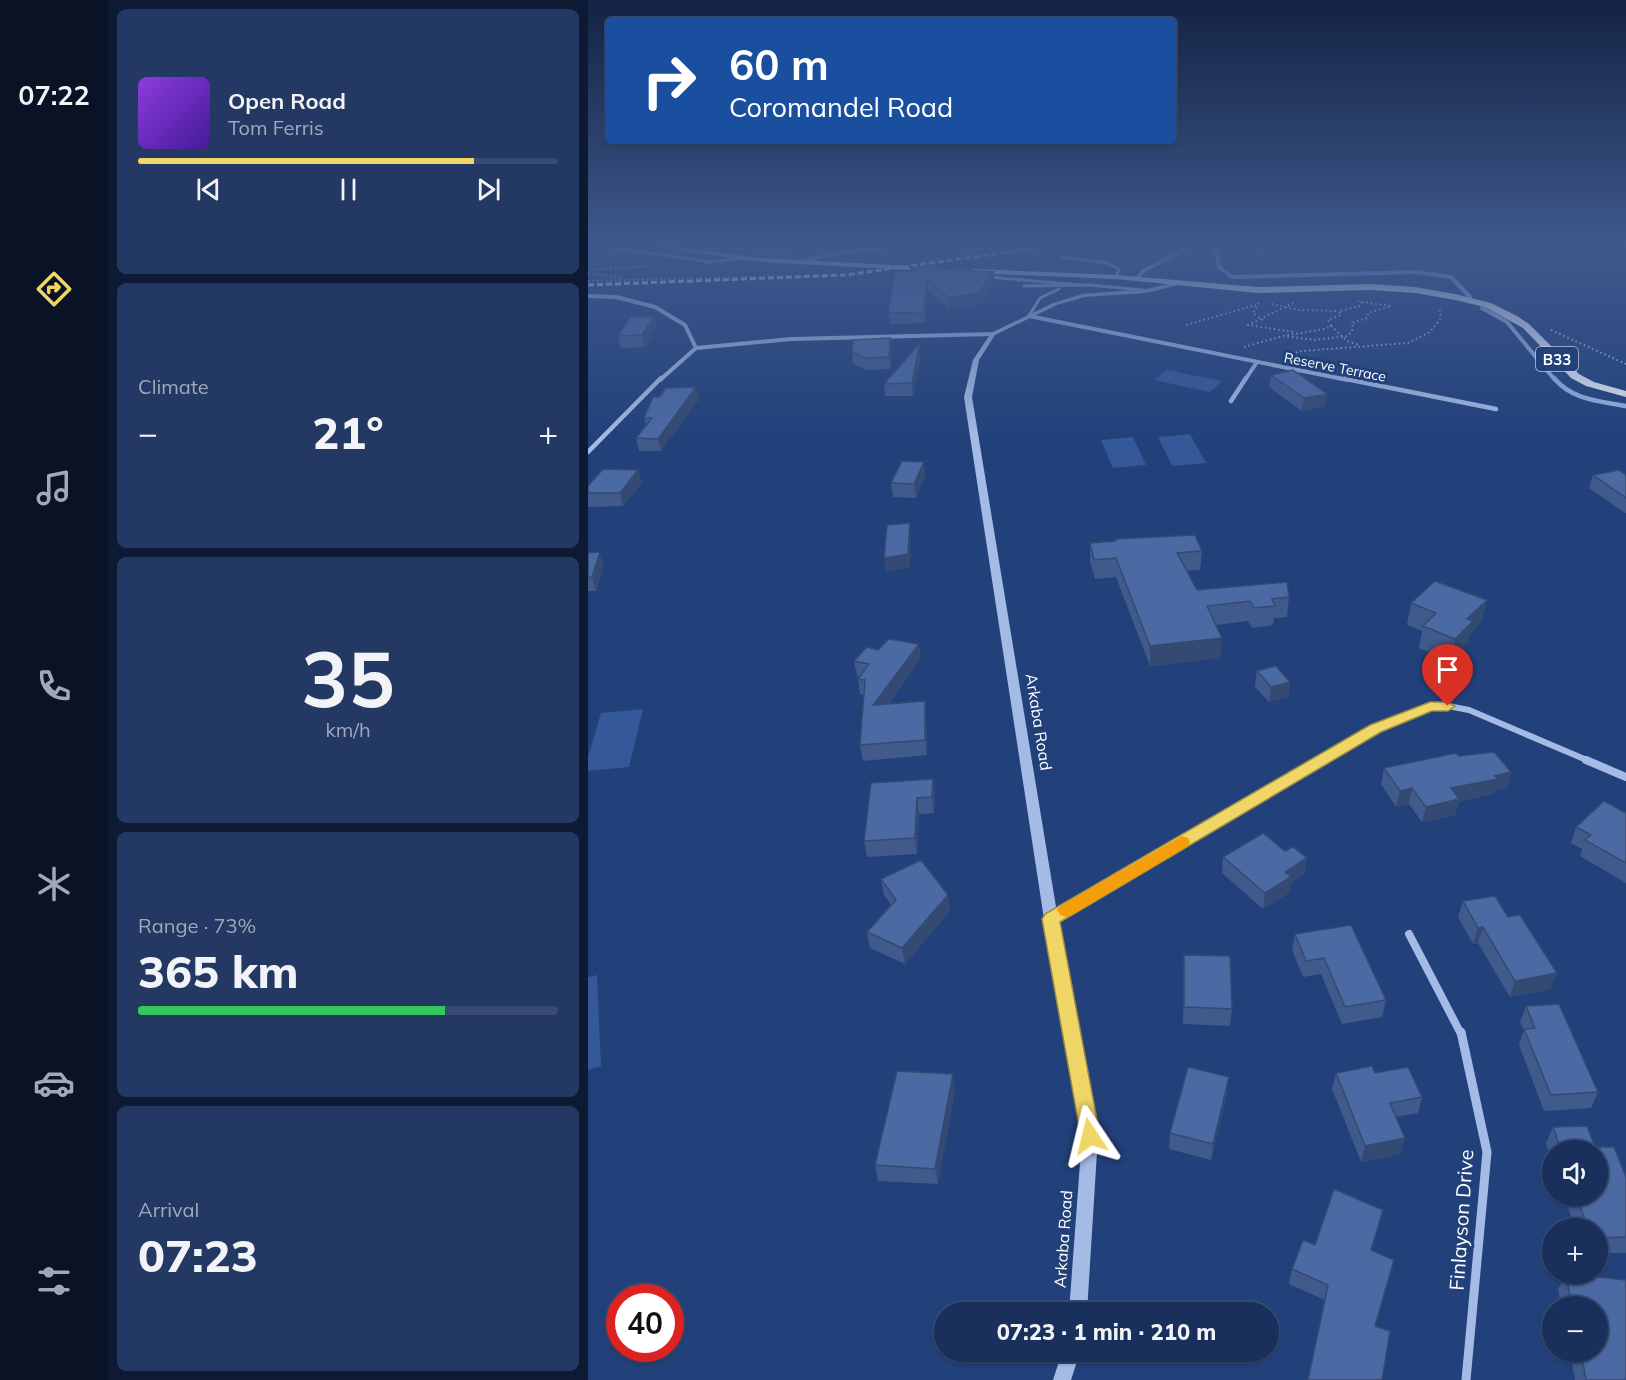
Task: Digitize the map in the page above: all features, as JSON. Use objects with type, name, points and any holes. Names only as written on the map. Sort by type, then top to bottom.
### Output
[{"type":"main road","name":"B33","points":[[1502,311],[1526,326],[1575,376],[1590,384],[1626,394]]},
{"type":"street","points":[[663,311],[685,325],[696,348]]},
{"type":"street","points":[[588,452],[669,370],[696,348],[791,339],[993,334],[1039,311]]},
{"type":"street","name":"Reserve Terrace","points":[[1029,316],[1496,409]]},
{"type":"street","name":"Arkaba Road","points":[[993,334],[976,360],[968,397],[1051,919],[1090,1136],[1079,1302]]},
{"type":"street","points":[[1231,401],[1257,362]]},
{"type":"street","points":[[1051,919],[1376,728],[1430,707],[1448,706],[1469,710],[1626,777]]},
{"type":"street","name":"Finlayson Drive","points":[[1409,934],[1461,1032],[1487,1152],[1466,1380]]},
{"type":"street","points":[[1062,1380],[1068,1362]]},
{"type":"lane","points":[[1029,316],[1031,311]]},
{"type":"path","points":[[1186,325],[1234,311]]},
{"type":"path","points":[[1278,311],[1248,325],[1275,331],[1307,332]]},
{"type":"path","points":[[1339,311],[1341,315],[1328,320],[1331,326],[1342,337],[1359,346]]},
{"type":"path","points":[[1283,336],[1315,340],[1348,336],[1353,329],[1352,323],[1367,318],[1368,314],[1375,311]]},
{"type":"path","points":[[1270,364],[1278,358],[1302,351],[1408,343],[1430,332],[1441,318],[1440,311]]},
{"type":"path","points":[[1544,325],[1626,364]]},
{"type":"path","points":[[1228,356],[1242,347],[1331,326]]},
{"type":"shaded area","points":[[1167,370],[1222,381],[1210,392],[1154,380]]},
{"type":"shaded area","points":[[1190,434],[1206,463],[1172,466],[1158,437]]},
{"type":"shaded area","points":[[1133,437],[1146,465],[1113,468],[1101,440]]},
{"type":"shaded area","points":[[643,709],[629,767],[588,771],[588,757],[601,713]]},
{"type":"shaded area","points":[[597,975],[601,1066],[588,1070],[588,977]]},
{"type":"building","points":[[888,311],[924,311],[924,312]]},
{"type":"building","points":[[654,316],[642,335],[618,336],[630,317]]},
{"type":"building","points":[[890,338],[889,357],[865,358],[852,352],[853,340]]},
{"type":"building","points":[[920,343],[912,383],[884,384]]},
{"type":"building","points":[[1293,370],[1327,394],[1304,398],[1271,375]]},
{"type":"building","points":[[696,387],[658,439],[636,438],[652,418],[644,418],[653,397],[659,397],[665,388]]},
{"type":"building","points":[[902,461],[924,462],[914,484],[891,483]]},
{"type":"building","points":[[603,469],[638,470],[620,493],[588,493],[588,486]]},
{"type":"building","points":[[1619,470],[1626,475],[1626,498],[1593,475]]},
{"type":"building","points":[[910,523],[908,554],[884,558],[887,525]]},
{"type":"building","points":[[1195,535],[1202,551],[1177,553],[1197,590],[1287,582],[1289,597],[1272,599],[1275,606],[1254,608],[1250,601],[1207,606],[1222,638],[1150,646],[1116,558],[1094,560],[1090,543],[1116,541],[1115,539]]},
{"type":"building","points":[[600,552],[592,577],[588,578],[588,553]]},
{"type":"building","points":[[1435,581],[1487,600],[1467,619],[1473,621],[1455,639],[1423,626],[1436,613],[1411,603]]},
{"type":"building","points":[[889,639],[919,644],[873,705],[925,701],[925,740],[860,745],[865,680],[858,679],[869,664],[854,661],[867,647],[878,650]]},
{"type":"building","points":[[1276,666],[1290,682],[1271,687],[1257,671]]},
{"type":"building","points":[[1494,752],[1511,772],[1495,776],[1498,779],[1451,788],[1459,799],[1426,807],[1412,788],[1400,791],[1384,768],[1456,753],[1459,756]]},
{"type":"building","points":[[933,779],[932,797],[917,798],[915,838],[864,841],[871,783]]},
{"type":"building","points":[[1604,801],[1626,813],[1626,863],[1585,840],[1591,835],[1576,827]]},
{"type":"building","points":[[1263,833],[1285,851],[1293,847],[1307,858],[1285,872],[1291,877],[1265,893],[1223,857]]},
{"type":"building","points":[[921,860],[948,895],[902,948],[867,932],[896,900],[881,879]]},
{"type":"building","points":[[1495,896],[1508,917],[1520,915],[1557,973],[1515,981],[1483,927],[1478,928],[1463,901]]},
{"type":"building","points":[[1351,925],[1386,1000],[1345,1007],[1324,958],[1306,961],[1295,934]]},
{"type":"building","points":[[1184,955],[1230,956],[1232,1009],[1184,1007]]},
{"type":"building","points":[[1559,1004],[1598,1092],[1551,1095],[1524,1029],[1535,1028],[1526,1006]]},
{"type":"building","points":[[1372,1066],[1375,1073],[1408,1067],[1422,1097],[1390,1103],[1405,1138],[1365,1146],[1336,1073]]},
{"type":"building","points":[[1188,1067],[1229,1077],[1213,1144],[1170,1133]]},
{"type":"building","points":[[897,1071],[953,1074],[935,1169],[875,1165]]},
{"type":"building","points":[[1587,1126],[1592,1140],[1558,1140],[1553,1127]]},
{"type":"building","points":[[1608,1147],[1614,1147],[1626,1177],[1626,1237],[1608,1238],[1608,1218],[1584,1218],[1580,1206],[1608,1206]]},
{"type":"building","points":[[1334,1189],[1383,1210],[1371,1250],[1394,1260],[1375,1326],[1390,1331],[1382,1380],[1308,1380],[1328,1285],[1292,1269],[1303,1240],[1315,1245]]},
{"type":"building","points":[[1608,1278],[1626,1280],[1626,1380],[1586,1380],[1583,1362],[1608,1362],[1608,1296],[1570,1296],[1568,1284],[1608,1284]]},
{"type":"waterway","points":[[1488,311],[1507,322],[1555,380]]},
{"type":"waterway","points":[[1554,378],[1569,391],[1578,395],[1596,401],[1626,406]]},
{"type":"slow traffic","points":[[1066,910],[1182,842]]},
{"type":"route","points":[[1090,1136],[1051,919],[1376,728],[1430,707],[1448,706]]}]
